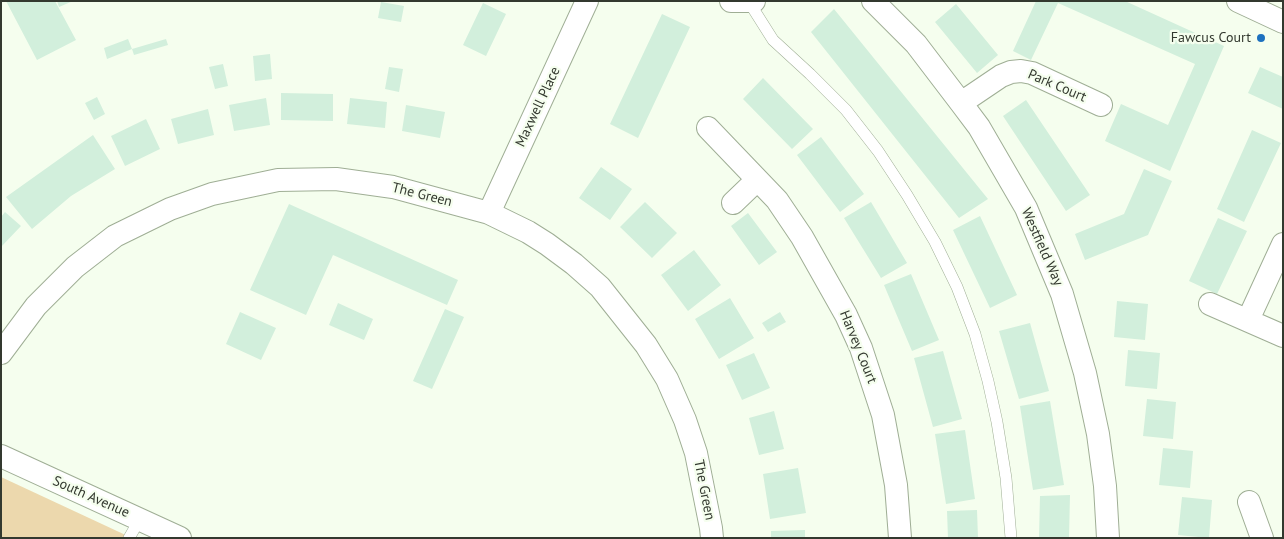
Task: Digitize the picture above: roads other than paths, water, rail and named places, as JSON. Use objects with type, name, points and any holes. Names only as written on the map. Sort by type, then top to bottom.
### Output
[{"type":"street","name":"Maxwell Place","points":[[489,214],[587,1]]},
{"type":"street","name":"Westfield Way","points":[[873,1],[916,44],[961,103],[978,127],[1026,208],[1062,294],[1085,373],[1098,434],[1105,486],[1108,538]]},
{"type":"street","points":[[1238,1],[1283,22]]},
{"type":"street","name":"Park Court","points":[[961,103],[1001,76],[1021,71],[1032,73],[1100,105]]},
{"type":"street","name":"Harvey Court","points":[[708,128],[776,200],[802,237],[846,315],[861,348],[883,415],[896,485],[900,538]]},
{"type":"street","name":"The Green","points":[[1,353],[36,306],[75,267],[115,236],[170,209],[212,194],[278,180],[336,180],[393,187],[489,214],[528,232],[574,264],[600,288],[646,345],[667,379],[685,420],[696,453],[712,538]]},
{"type":"street","points":[[733,203],[757,180]]},
{"type":"street","points":[[1248,320],[1283,244]]},
{"type":"street","points":[[1210,304],[1283,336]]},
{"type":"street","name":"South Avenue","points":[[1,456],[134,528],[180,538]]},
{"type":"street","points":[[1249,502],[1262,538]]},
{"type":"lane","points":[[745,2],[773,40],[846,110],[878,151],[935,242],[957,287],[975,334],[988,381],[998,422],[1006,478],[1011,538]]},
{"type":"place","name":"Fawcus Court","points":[[1261,38]]}]
